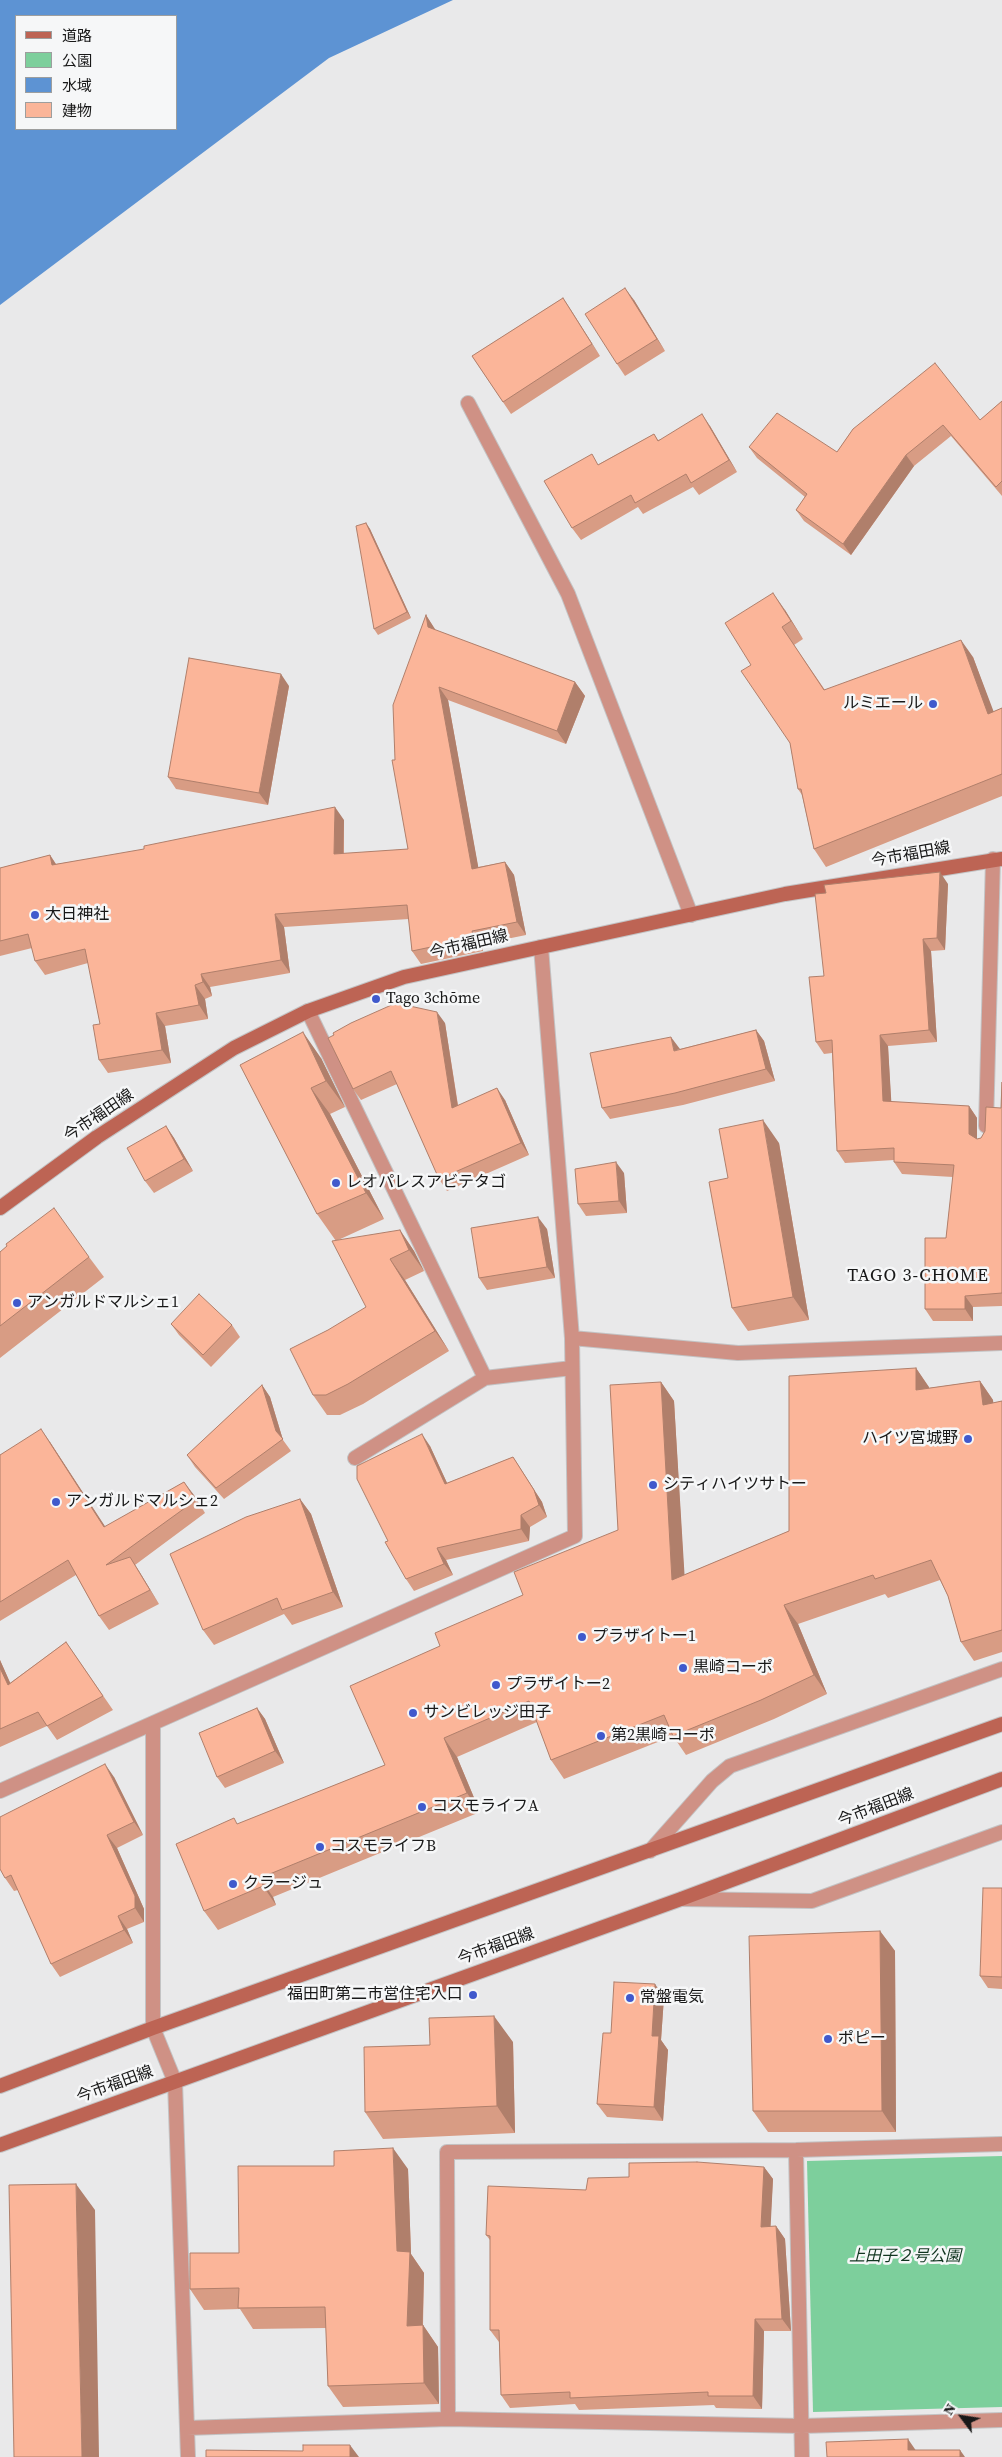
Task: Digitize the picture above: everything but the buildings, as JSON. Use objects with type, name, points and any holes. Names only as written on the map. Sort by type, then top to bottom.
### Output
[{"type":"main road","name":"今市福田線","points":[[0,1208],[97,1137],[234,1048],[308,1011],[404,977],[785,894],[998,859]]},
{"type":"main road","points":[[0,2086],[153,2028],[1002,1724]]},
{"type":"main road","name":"今市福田線","points":[[0,2145],[681,1899],[1002,1779]]},
{"type":"street","points":[[468,403],[568,594],[691,915]]},
{"type":"street","points":[[985,1142],[998,859]]},
{"type":"street","points":[[0,1791],[575,1536],[572,1338],[541,947]]},
{"type":"street","points":[[308,1011],[485,1378]]},
{"type":"street","points":[[572,1338],[738,1353],[1002,1343]]},
{"type":"street","points":[[355,1458],[485,1378],[572,1368]]},
{"type":"street","points":[[650,1851],[712,1781],[730,1766],[1002,1669]]},
{"type":"street","points":[[154,1724],[153,2028],[175,2082],[188,2457]]},
{"type":"street","points":[[681,1899],[812,1901],[1002,1832]]},
{"type":"street","points":[[448,2419],[447,2152],[796,2150],[1002,2144]]},
{"type":"street","points":[[796,2150],[802,2457]]},
{"type":"street","points":[[188,2428],[448,2419],[802,2426],[1002,2420]]},
{"type":"green space","name":"上田子２号公園","points":[[1002,2156],[1002,2407],[813,2412],[807,2161]]},
{"type":"water","points":[[0,0],[453,0],[329,58],[0,305]]},
{"type":"place","name":"ルミエール","points":[[933,704]]},
{"type":"place","name":"大日神社","points":[[35,915]]},
{"type":"place","name":"Tago 3chōme","points":[[376,999]]},
{"type":"place","name":"レオパレスアビテタゴ","points":[[336,1183]]},
{"type":"place","name":"アンガルドマルシェ1","points":[[17,1303]]},
{"type":"place","name":"ハイツ宮城野","points":[[968,1439]]},
{"type":"place","name":"シティハイツサトー","points":[[653,1485]]},
{"type":"place","name":"アンガルドマルシェ2","points":[[56,1502]]},
{"type":"place","name":"プラザイトー1","points":[[582,1637]]},
{"type":"place","name":"黒崎コーポ","points":[[683,1668]]},
{"type":"place","name":"プラザイトー2","points":[[496,1685]]},
{"type":"place","name":"サンビレッジ田子","points":[[413,1713]]},
{"type":"place","name":"第2黒崎コーポ","points":[[601,1736]]},
{"type":"place","name":"コスモライフA","points":[[422,1807]]},
{"type":"place","name":"コスモライフB","points":[[320,1847]]},
{"type":"place","name":"クラージュ","points":[[233,1884]]},
{"type":"place","name":"福田町第二市営住宅入口","points":[[473,1995]]},
{"type":"place","name":"常盤電気","points":[[630,1998]]},
{"type":"place","name":"ポピー","points":[[828,2039]]},
{"type":"district","name":"TAGO 3-CHOME","points":[[918,1276]]}]
